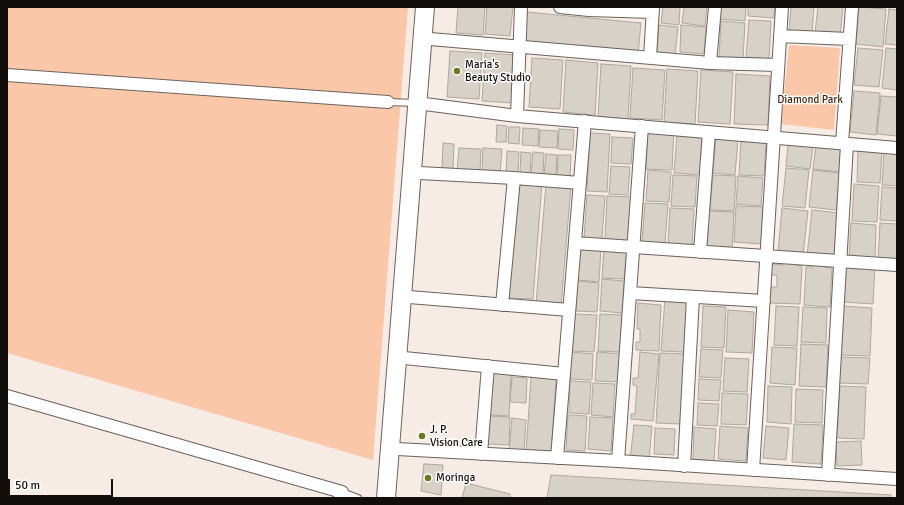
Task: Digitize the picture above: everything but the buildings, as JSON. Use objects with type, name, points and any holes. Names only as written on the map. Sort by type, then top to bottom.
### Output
[{"type":"street","points":[[393,498],[419,173],[425,7]]},
{"type":"street","points":[[386,498],[421,104],[430,39],[432,7]]},
{"type":"street","points":[[517,116],[521,7]]},
{"type":"street","points":[[560,7],[653,10],[650,58]]},
{"type":"street","points":[[710,63],[715,7]]},
{"type":"street","points":[[753,470],[782,7]]},
{"type":"street","points":[[828,475],[852,7]]},
{"type":"street","points":[[780,36],[850,39]]},
{"type":"street","points":[[430,39],[710,63],[778,65]]},
{"type":"street","points":[[7,75],[388,102]]},
{"type":"street","points":[[421,104],[517,116],[897,148]]},
{"type":"street","points":[[557,458],[585,121]]},
{"type":"street","points":[[618,461],[642,126]]},
{"type":"street","points":[[700,252],[709,132]]},
{"type":"street","points":[[419,173],[580,183]]},
{"type":"street","points":[[502,306],[514,178]]},
{"type":"street","points":[[575,243],[897,265]]},
{"type":"street","points":[[630,293],[764,301]]},
{"type":"street","points":[[409,297],[502,306],[569,310]]},
{"type":"street","points":[[684,466],[694,297]]},
{"type":"street","points":[[404,358],[564,374]]},
{"type":"street","points":[[481,454],[488,366]]},
{"type":"street","points":[[7,396],[341,495]]},
{"type":"street","points":[[397,449],[618,461],[897,479]]},
{"type":"lane","points":[[388,102],[421,104]]},
{"type":"lane","points":[[341,495],[358,498]]},
{"type":"green space","points":[[7,7],[408,7],[373,460],[7,353]]},
{"type":"green space","name":"Diamond Park","points":[[789,45],[840,48],[834,130],[781,124]]},
{"type":"place","name":"Maria's Beauty Studio","points":[[457,71]]},
{"type":"place","name":"J. P. Vision Care","points":[[422,436]]},
{"type":"place","name":"Moringa","points":[[428,478]]}]
